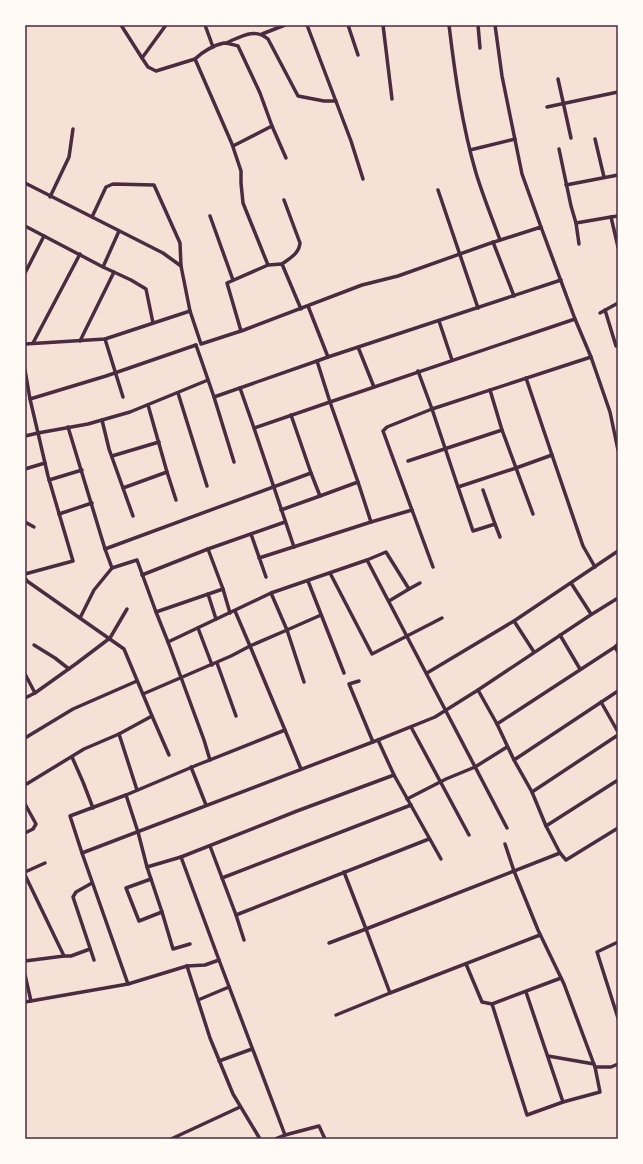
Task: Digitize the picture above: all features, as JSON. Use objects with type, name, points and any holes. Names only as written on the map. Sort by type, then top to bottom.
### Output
[{"type":"street","points":[[121,25],[148,67],[156,71],[195,59],[213,48],[252,33],[262,34],[285,25]]},
{"type":"street","points":[[142,58],[166,25]]},
{"type":"street","points":[[205,25],[213,48]]},
{"type":"street","points":[[307,25],[351,141],[363,179]]},
{"type":"street","points":[[348,25],[358,55]]},
{"type":"street","points":[[383,25],[392,99]]},
{"type":"street","points":[[449,25],[457,87],[470,150],[476,174],[500,240]]},
{"type":"street","points":[[478,25],[480,48]]},
{"type":"street","points":[[495,25],[502,76],[522,174],[575,318],[591,357],[610,412],[618,450]]},
{"type":"street","points":[[262,34],[268,39],[298,96],[324,101],[336,101]]},
{"type":"street","points":[[226,43],[238,46],[260,93],[286,158]]},
{"type":"street","points":[[195,59],[233,146],[241,171],[243,203],[268,265]]},
{"type":"street","points":[[558,79],[571,138]]},
{"type":"street","points":[[547,107],[618,92]]},
{"type":"street","points":[[233,146],[272,126]]},
{"type":"street","points":[[50,197],[69,157],[73,129]]},
{"type":"street","points":[[470,150],[515,139]]},
{"type":"street","points":[[595,139],[604,178]]},
{"type":"street","points":[[559,149],[576,223],[579,244]]},
{"type":"street","points":[[566,184],[618,175]]},
{"type":"street","points":[[25,183],[163,253],[182,266]]},
{"type":"street","points":[[92,216],[106,187],[109,185],[154,186],[180,243],[182,266],[190,311],[201,344]]},
{"type":"street","points":[[438,190],[478,308]]},
{"type":"street","points":[[241,331],[227,283],[268,265],[282,264],[295,255],[299,249],[300,243],[284,200]]},
{"type":"street","points":[[210,216],[233,280]]},
{"type":"street","points":[[576,223],[618,216]]},
{"type":"street","points":[[611,217],[618,247]]},
{"type":"street","points":[[25,226],[146,289],[153,323]]},
{"type":"street","points":[[30,399],[116,373],[241,331],[362,285],[398,276],[493,242],[541,227]]},
{"type":"street","points":[[103,267],[119,230]]},
{"type":"street","points":[[25,273],[44,236]]},
{"type":"street","points":[[493,242],[514,296]]},
{"type":"street","points":[[33,343],[80,254]]},
{"type":"street","points":[[282,264],[301,309]]},
{"type":"street","points":[[80,341],[114,272]]},
{"type":"street","points":[[214,397],[328,357],[561,280]]},
{"type":"street","points":[[600,312],[618,303]]},
{"type":"street","points":[[308,306],[328,357]]},
{"type":"street","points":[[605,310],[616,346]]},
{"type":"street","points":[[25,344],[105,339],[190,311]]},
{"type":"street","points":[[254,428],[575,318]]},
{"type":"street","points":[[439,321],[452,360]]},
{"type":"street","points":[[105,339],[123,397]]},
{"type":"street","points":[[196,345],[234,462]]},
{"type":"street","points":[[358,347],[374,387]]},
{"type":"street","points":[[433,567],[383,431],[387,426],[432,409],[591,357]]},
{"type":"street","points":[[317,362],[371,522]]},
{"type":"street","points":[[25,370],[30,399],[49,480],[73,560],[25,574]]},
{"type":"street","points":[[418,371],[473,531],[495,524]]},
{"type":"street","points":[[526,378],[582,546],[595,567]]},
{"type":"street","points":[[25,436],[102,420],[130,412],[208,380]]},
{"type":"street","points":[[240,388],[294,547]]},
{"type":"street","points":[[490,390],[502,430],[533,514]]},
{"type":"street","points":[[178,393],[207,486]]},
{"type":"street","points":[[148,405],[176,500]]},
{"type":"street","points":[[291,415],[320,496]]},
{"type":"street","points":[[102,420],[112,456],[133,516]]},
{"type":"street","points":[[68,427],[112,568]]},
{"type":"street","points":[[408,461],[502,430]]},
{"type":"street","points":[[112,456],[159,442]]},
{"type":"street","points":[[458,487],[552,455]]},
{"type":"street","points":[[25,469],[45,463]]},
{"type":"street","points":[[49,480],[82,470]]},
{"type":"street","points":[[123,488],[167,472]]},
{"type":"street","points":[[105,549],[311,473]]},
{"type":"street","points":[[281,510],[358,482]]},
{"type":"street","points":[[483,490],[500,537]]},
{"type":"street","points":[[59,514],[92,503]]},
{"type":"street","points":[[259,558],[412,510]]},
{"type":"street","points":[[25,522],[34,527]]},
{"type":"street","points":[[142,575],[208,549],[285,522]]},
{"type":"street","points":[[251,534],[266,577]]},
{"type":"street","points":[[208,549],[230,613]]},
{"type":"street","points":[[168,642],[271,594],[386,552],[409,590]]},
{"type":"street","points":[[427,673],[514,621],[618,552]]},
{"type":"street","points":[[80,618],[94,590],[112,568],[137,560],[182,678],[210,760]]},
{"type":"street","points":[[367,560],[508,828]]},
{"type":"street","points":[[330,573],[372,654],[408,637],[442,618]]},
{"type":"street","points":[[26,580],[124,649],[169,755]]},
{"type":"street","points":[[308,580],[344,673]]},
{"type":"street","points":[[389,601],[420,583]]},
{"type":"street","points":[[571,583],[591,614]]},
{"type":"street","points":[[156,612],[223,589]]},
{"type":"street","points":[[208,594],[216,619]]},
{"type":"street","points":[[271,594],[287,630],[304,682]]},
{"type":"street","points":[[82,853],[378,740],[434,717],[478,690],[591,614],[618,598]]},
{"type":"street","points":[[25,698],[35,693],[69,669],[110,638],[127,609]]},
{"type":"street","points":[[235,610],[301,769]]},
{"type":"street","points":[[143,694],[212,665],[250,646],[321,615]]},
{"type":"street","points":[[514,621],[534,652]]},
{"type":"street","points":[[198,628],[212,665]]},
{"type":"street","points":[[560,635],[580,669]]},
{"type":"street","points":[[34,645],[69,669]]},
{"type":"street","points":[[497,724],[616,645],[618,652]]},
{"type":"street","points":[[217,662],[236,716]]},
{"type":"street","points":[[25,674],[35,693]]},
{"type":"street","points":[[25,738],[73,709],[137,681]]},
{"type":"street","points":[[359,681],[349,684],[372,742]]},
{"type":"street","points":[[478,690],[532,792],[546,826],[560,853],[566,860],[618,828]]},
{"type":"street","points":[[514,760],[618,691]]},
{"type":"street","points":[[532,792],[618,734],[601,702]]},
{"type":"street","points":[[25,785],[84,749],[119,734],[152,716]]},
{"type":"street","points":[[411,727],[469,836]]},
{"type":"street","points":[[128,984],[70,816],[126,795],[285,730]]},
{"type":"street","points":[[119,734],[137,790]]},
{"type":"street","points":[[378,740],[394,775],[441,859]]},
{"type":"street","points":[[407,799],[475,767],[507,747]]},
{"type":"street","points":[[72,757],[93,808]]},
{"type":"street","points":[[191,768],[206,806]]},
{"type":"street","points":[[147,867],[181,857],[394,775]]},
{"type":"street","points":[[546,826],[618,780]]},
{"type":"street","points":[[126,795],[173,949],[190,944]]},
{"type":"street","points":[[25,804],[36,824],[33,829],[25,832]]},
{"type":"street","points":[[222,878],[411,805]]},
{"type":"street","points":[[236,915],[429,839]]},
{"type":"street","points":[[492,1004],[527,1115],[564,1102],[600,1092],[595,1066],[561,978],[540,935],[514,871],[505,844]]},
{"type":"street","points":[[210,846],[244,940]]},
{"type":"street","points":[[329,943],[560,853]]},
{"type":"street","points":[[181,857],[285,1135]]},
{"type":"street","points":[[46,862],[25,874],[64,956]]},
{"type":"street","points":[[344,872],[390,993]]},
{"type":"street","points":[[151,879],[126,888],[139,921],[162,912]]},
{"type":"street","points":[[92,883],[76,892],[73,897],[94,960]]},
{"type":"street","points":[[336,1015],[540,935]]},
{"type":"street","points":[[618,942],[597,952],[618,1018]]},
{"type":"street","points":[[25,961],[71,956],[90,949]]},
{"type":"street","points":[[25,1002],[128,984],[187,966],[205,965],[219,960]]},
{"type":"street","points":[[466,964],[482,1002],[492,1004],[561,978]]},
{"type":"street","points":[[187,966],[219,1061],[233,1094],[260,1139]]},
{"type":"street","points":[[25,975],[31,1001]]},
{"type":"street","points":[[198,1000],[229,987]]},
{"type":"street","points":[[526,992],[564,1102]]},
{"type":"street","points":[[219,1061],[252,1049]]},
{"type":"street","points":[[548,1056],[595,1066],[611,1067],[618,1064]]},
{"type":"street","points":[[170,1139],[240,1107]]},
{"type":"street","points":[[275,1139],[319,1126],[325,1139]]}]
